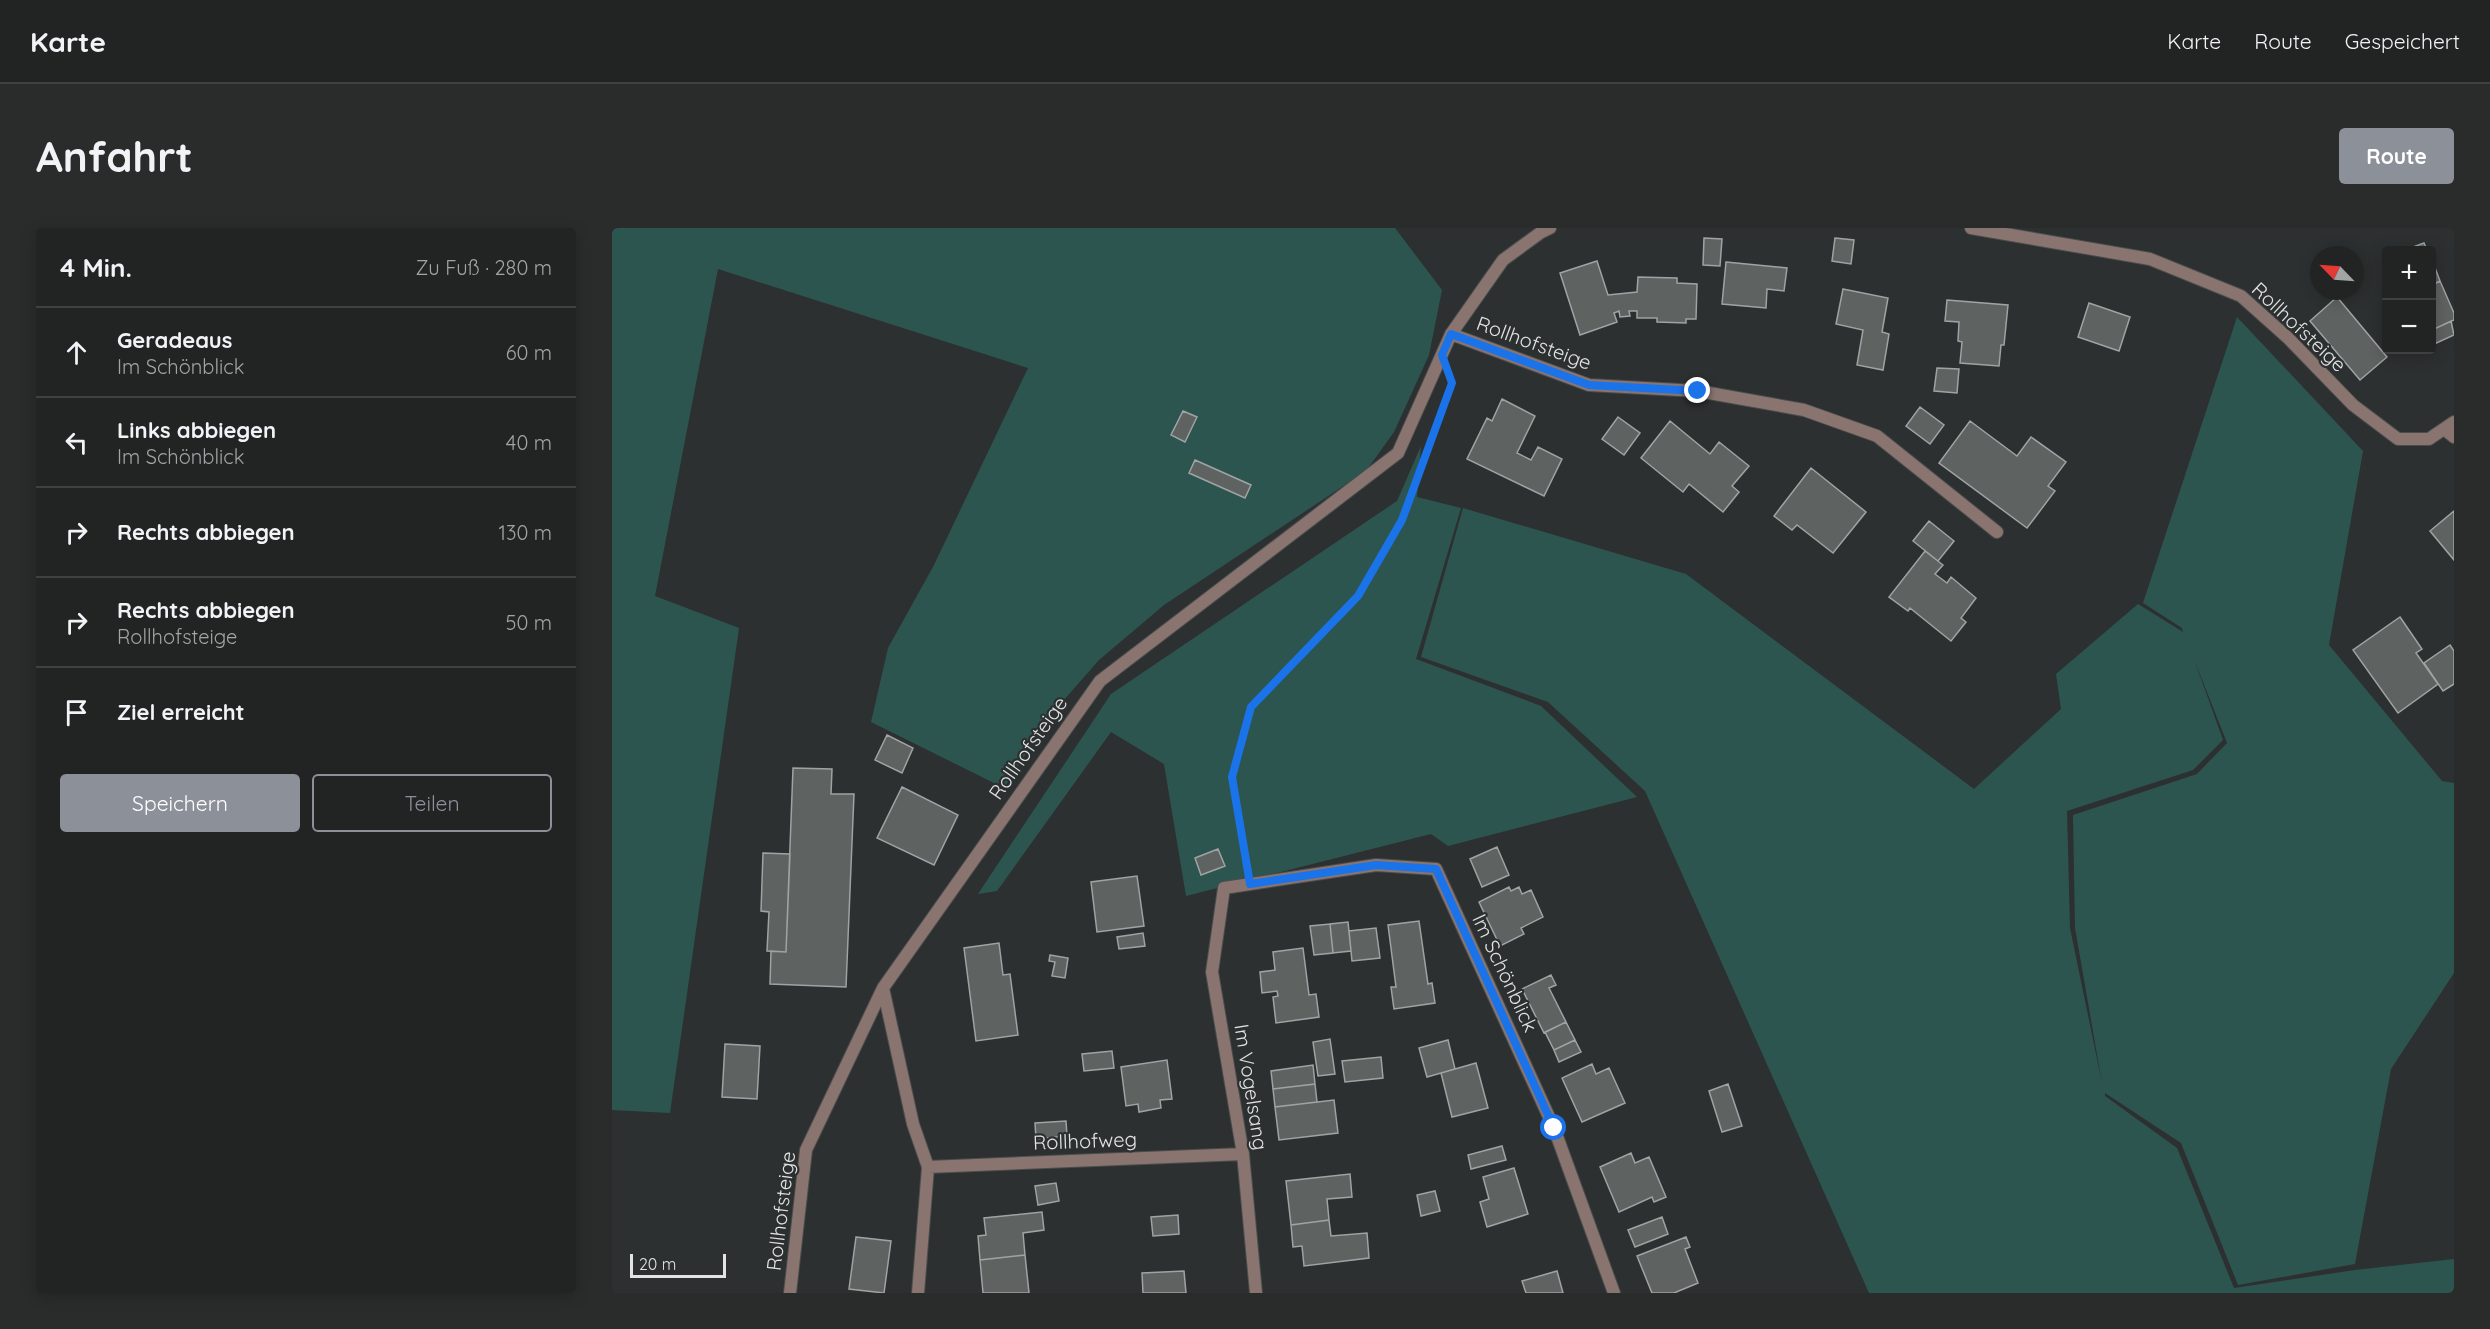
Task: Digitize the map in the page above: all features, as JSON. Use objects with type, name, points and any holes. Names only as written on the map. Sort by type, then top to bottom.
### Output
[{"type":"street","name":"Rollhofsteige","points":[[790,1293],[806,1149],[883,988],[1100,681],[1398,453],[1451,334],[1503,260],[1550,228]]},
{"type":"street","name":"Rollhofsteige","points":[[1971,228],[2150,259],[2241,296],[2288,338],[2353,405],[2398,439],[2430,439],[2451,429]]},
{"type":"street","name":"Rollhofsteige","points":[[1451,334],[1589,385],[1698,391],[1815,413],[1877,436],[1997,532]]},
{"type":"street","name":"Im Schönblick","points":[[1224,888],[1376,865],[1436,869],[1554,1128],[1614,1293]]},
{"type":"street","name":"Im Vogelsang","points":[[1224,888],[1212,972],[1243,1154],[1256,1293]]},
{"type":"street","points":[[883,988],[913,1124],[928,1167],[918,1293]]},
{"type":"street","name":"Rollhofweg","points":[[928,1167],[1243,1154]]},
{"type":"path","points":[[1250,884],[1232,777],[1251,707],[1358,596],[1402,520],[1442,415]]},
{"type":"green space","points":[[612,228],[1395,228],[1442,290],[1429,355],[1394,432],[1366,471],[1164,605],[1099,660],[1049,717],[1004,788],[871,722],[888,648],[934,565],[1028,368],[718,269],[655,596],[739,628],[670,1113],[612,1110]]},
{"type":"green space","points":[[2237,317],[2363,451],[2329,645],[2442,781],[2454,783],[2454,973],[2391,1069],[2355,1264],[2238,1285],[2181,1143],[2105,1093],[2105,1096],[2177,1148],[2234,1288],[2355,1270],[2454,1259],[2454,1293],[1869,1293],[1645,791],[1548,702],[1421,657],[1463,508],[1686,574],[1974,789],[2061,709],[2056,674],[2138,604],[2183,632],[2182,628],[2143,603]],"holes":[[[2194,659],[2227,743],[2197,774],[2073,815],[2075,928],[2102,1083],[2070,928],[2067,811],[2193,770],[2223,740]]]},
{"type":"green space","points":[[1421,446],[1417,497],[1461,508],[1416,659],[1541,706],[1637,797],[1448,846],[1431,834],[1186,896],[1164,764],[1111,732],[997,891],[978,894],[1111,694],[1397,501]]},
{"type":"building","points":[[1704,238],[1722,239],[1720,266],[1703,265]]},
{"type":"building","points":[[1835,238],[1854,240],[1851,264],[1832,261]]},
{"type":"building","points":[[1597,261],[1608,295],[1637,292],[1638,277],[1677,278],[1677,283],[1697,284],[1696,319],[1686,319],[1686,323],[1657,322],[1657,318],[1637,318],[1637,311],[1629,311],[1630,316],[1620,317],[1619,311],[1614,313],[1617,322],[1580,335],[1560,273]]},
{"type":"building","points":[[1726,262],[1787,268],[1784,291],[1767,289],[1766,308],[1722,304]]},
{"type":"building","points":[[2436,270],[2440,281],[2436,283]]},
{"type":"building","points":[[2440,281],[2454,313],[2454,320],[2436,328],[2436,300],[2436,283]]},
{"type":"building","points":[[1843,289],[1888,298],[1882,332],[1889,334],[1883,370],[1857,365],[1863,330],[1836,324]]},
{"type":"building","points":[[1947,300],[2008,305],[2004,345],[2001,345],[1999,366],[1960,363],[1962,342],[1958,341],[1959,322],[1945,321]]},
{"type":"building","points":[[2334,300],[2340,300],[2382,351],[2382,354],[2387,357],[2360,380],[2310,321]]},
{"type":"building","points":[[2089,303],[2130,317],[2119,351],[2078,337]]},
{"type":"building","points":[[2451,321],[2454,335],[2436,343],[2436,328]]},
{"type":"building","points":[[1937,368],[1959,369],[1957,393],[1934,391]]},
{"type":"building","points":[[1502,399],[1535,416],[1517,453],[1531,460],[1538,447],[1562,459],[1544,496],[1467,459],[1487,418],[1492,421]]},
{"type":"building","points":[[1920,407],[1944,425],[1930,444],[1906,426]]},
{"type":"building","points":[[1183,411],[1197,417],[1185,442],[1171,435]]},
{"type":"building","points":[[1618,417],[1640,433],[1624,455],[1602,439]]},
{"type":"building","points":[[1670,421],[1710,454],[1719,442],[1749,466],[1732,486],[1739,492],[1723,512],[1689,484],[1683,492],[1641,458]]},
{"type":"building","points":[[1970,421],[2017,456],[2031,437],[2066,462],[2048,486],[2055,491],[2027,528],[1939,463]]},
{"type":"building","points":[[1195,460],[1251,485],[1245,498],[1189,473]]},
{"type":"building","points":[[1811,468],[1866,512],[1833,553],[1797,525],[1792,530],[1774,516]]},
{"type":"building","points":[[2454,511],[2454,560],[2430,531]]},
{"type":"building","points":[[1929,521],[1954,541],[1938,561],[1913,541]]},
{"type":"building","points":[[1925,551],[1943,565],[1935,574],[1947,583],[1951,577],[1976,598],[1961,618],[1966,622],[1951,641],[1910,608],[1908,611],[1889,597]]},
{"type":"building","points":[[2400,617],[2422,649],[2416,653],[2438,684],[2398,713],[2353,650]]},
{"type":"building","points":[[2450,645],[2454,651],[2454,684],[2443,691],[2424,663]]},
{"type":"building","points":[[887,735],[913,748],[902,773],[875,760]]},
{"type":"building","points":[[793,768],[832,769],[831,794],[854,794],[846,987],[770,984],[771,951],[786,952]]},
{"type":"building","points":[[902,787],[958,815],[934,865],[877,838]]},
{"type":"building","points":[[1497,847],[1509,875],[1482,887],[1470,859]]},
{"type":"building","points":[[1218,849],[1225,866],[1201,875],[1195,858]]},
{"type":"building","points":[[763,853],[790,854],[786,952],[767,951],[769,912],[761,911]]},
{"type":"building","points":[[1137,876],[1144,926],[1097,932],[1091,882]]},
{"type":"building","points":[[1509,887],[1511,891],[1519,887],[1522,894],[1531,890],[1543,917],[1521,928],[1524,934],[1500,946],[1479,902]]},
{"type":"building","points":[[1419,921],[1428,984],[1432,983],[1435,1003],[1394,1009],[1391,987],[1396,987],[1388,925]]},
{"type":"building","points":[[1348,922],[1351,951],[1333,953],[1330,924]]},
{"type":"building","points":[[1330,924],[1333,953],[1314,955],[1310,926]]},
{"type":"building","points":[[1376,928],[1380,958],[1352,961],[1349,931]]},
{"type":"building","points":[[1143,933],[1145,946],[1119,949],[1117,937]]},
{"type":"building","points":[[999,943],[1003,975],[1010,974],[1018,1035],[976,1041],[964,948]]},
{"type":"building","points":[[1303,948],[1309,995],[1316,994],[1319,1017],[1276,1023],[1273,997],[1278,996],[1277,991],[1262,993],[1260,972],[1275,970],[1273,952]]},
{"type":"building","points":[[1050,955],[1068,958],[1065,978],[1052,976],[1055,962],[1049,961]]},
{"type":"building","points":[[1551,975],[1556,985],[1549,988],[1566,1022],[1544,1033],[1522,989]]},
{"type":"building","points":[[1566,1022],[1575,1040],[1554,1050],[1545,1032]]},
{"type":"building","points":[[1330,1039],[1335,1074],[1318,1076],[1313,1042]]},
{"type":"building","points":[[1448,1040],[1455,1069],[1427,1077],[1419,1048]]},
{"type":"building","points":[[1575,1040],[1581,1052],[1559,1062],[1554,1050]]},
{"type":"building","points":[[725,1044],[760,1046],[757,1099],[722,1097]]},
{"type":"building","points":[[1112,1051],[1114,1068],[1084,1071],[1082,1054]]},
{"type":"building","points":[[1381,1057],[1383,1078],[1345,1082],[1342,1061]]},
{"type":"building","points":[[1167,1060],[1172,1099],[1160,1100],[1161,1108],[1139,1112],[1138,1104],[1126,1106],[1121,1067]]},
{"type":"building","points":[[1476,1063],[1488,1108],[1452,1117],[1441,1073]]},
{"type":"building","points":[[1592,1064],[1596,1074],[1609,1068],[1625,1103],[1582,1122],[1562,1078]]},
{"type":"building","points":[[1313,1065],[1315,1084],[1273,1089],[1271,1071]]},
{"type":"building","points":[[1315,1084],[1317,1102],[1275,1107],[1273,1089]]},
{"type":"building","points":[[1728,1084],[1742,1126],[1722,1132],[1709,1091]]},
{"type":"building","points":[[1334,1100],[1338,1133],[1279,1140],[1275,1107]]},
{"type":"building","points":[[1066,1121],[1067,1136],[1036,1139],[1035,1123]]},
{"type":"building","points":[[1502,1146],[1506,1160],[1471,1169],[1468,1155]]},
{"type":"building","points":[[1631,1153],[1635,1163],[1649,1157],[1666,1197],[1654,1202],[1652,1197],[1619,1212],[1600,1167]]},
{"type":"building","points":[[1514,1168],[1528,1214],[1487,1227],[1480,1202],[1489,1199],[1483,1177]]},
{"type":"building","points":[[1350,1174],[1352,1197],[1327,1199],[1329,1220],[1291,1225],[1286,1181]]},
{"type":"building","points":[[1056,1183],[1059,1201],[1038,1205],[1035,1186]]},
{"type":"building","points":[[1435,1191],[1440,1211],[1421,1216],[1417,1195]]},
{"type":"building","points":[[1042,1212],[1044,1230],[1023,1233],[1025,1255],[980,1260],[978,1236],[986,1235],[984,1218]]},
{"type":"building","points":[[1178,1215],[1179,1234],[1153,1236],[1151,1217]]},
{"type":"building","points":[[1662,1217],[1668,1234],[1635,1247],[1628,1230]]},
{"type":"building","points":[[1329,1220],[1331,1236],[1367,1233],[1369,1258],[1304,1266],[1302,1246],[1293,1247],[1291,1225]]},
{"type":"building","points":[[856,1237],[891,1241],[884,1293],[849,1289]]},
{"type":"building","points":[[1686,1237],[1690,1247],[1685,1249],[1698,1283],[1674,1293],[1652,1293],[1637,1256]]},
{"type":"building","points":[[1025,1255],[1029,1293],[983,1293],[980,1260]]},
{"type":"building","points":[[1184,1271],[1186,1293],[1143,1293],[1142,1273]]},
{"type":"building","points":[[1557,1271],[1563,1293],[1526,1293],[1522,1281]]},
{"type":"route","points":[[1554,1128],[1436,869],[1376,865],[1250,884],[1232,777],[1251,707],[1358,596],[1402,520],[1452,383],[1442,355],[1451,334],[1589,385],[1698,391]]}]
